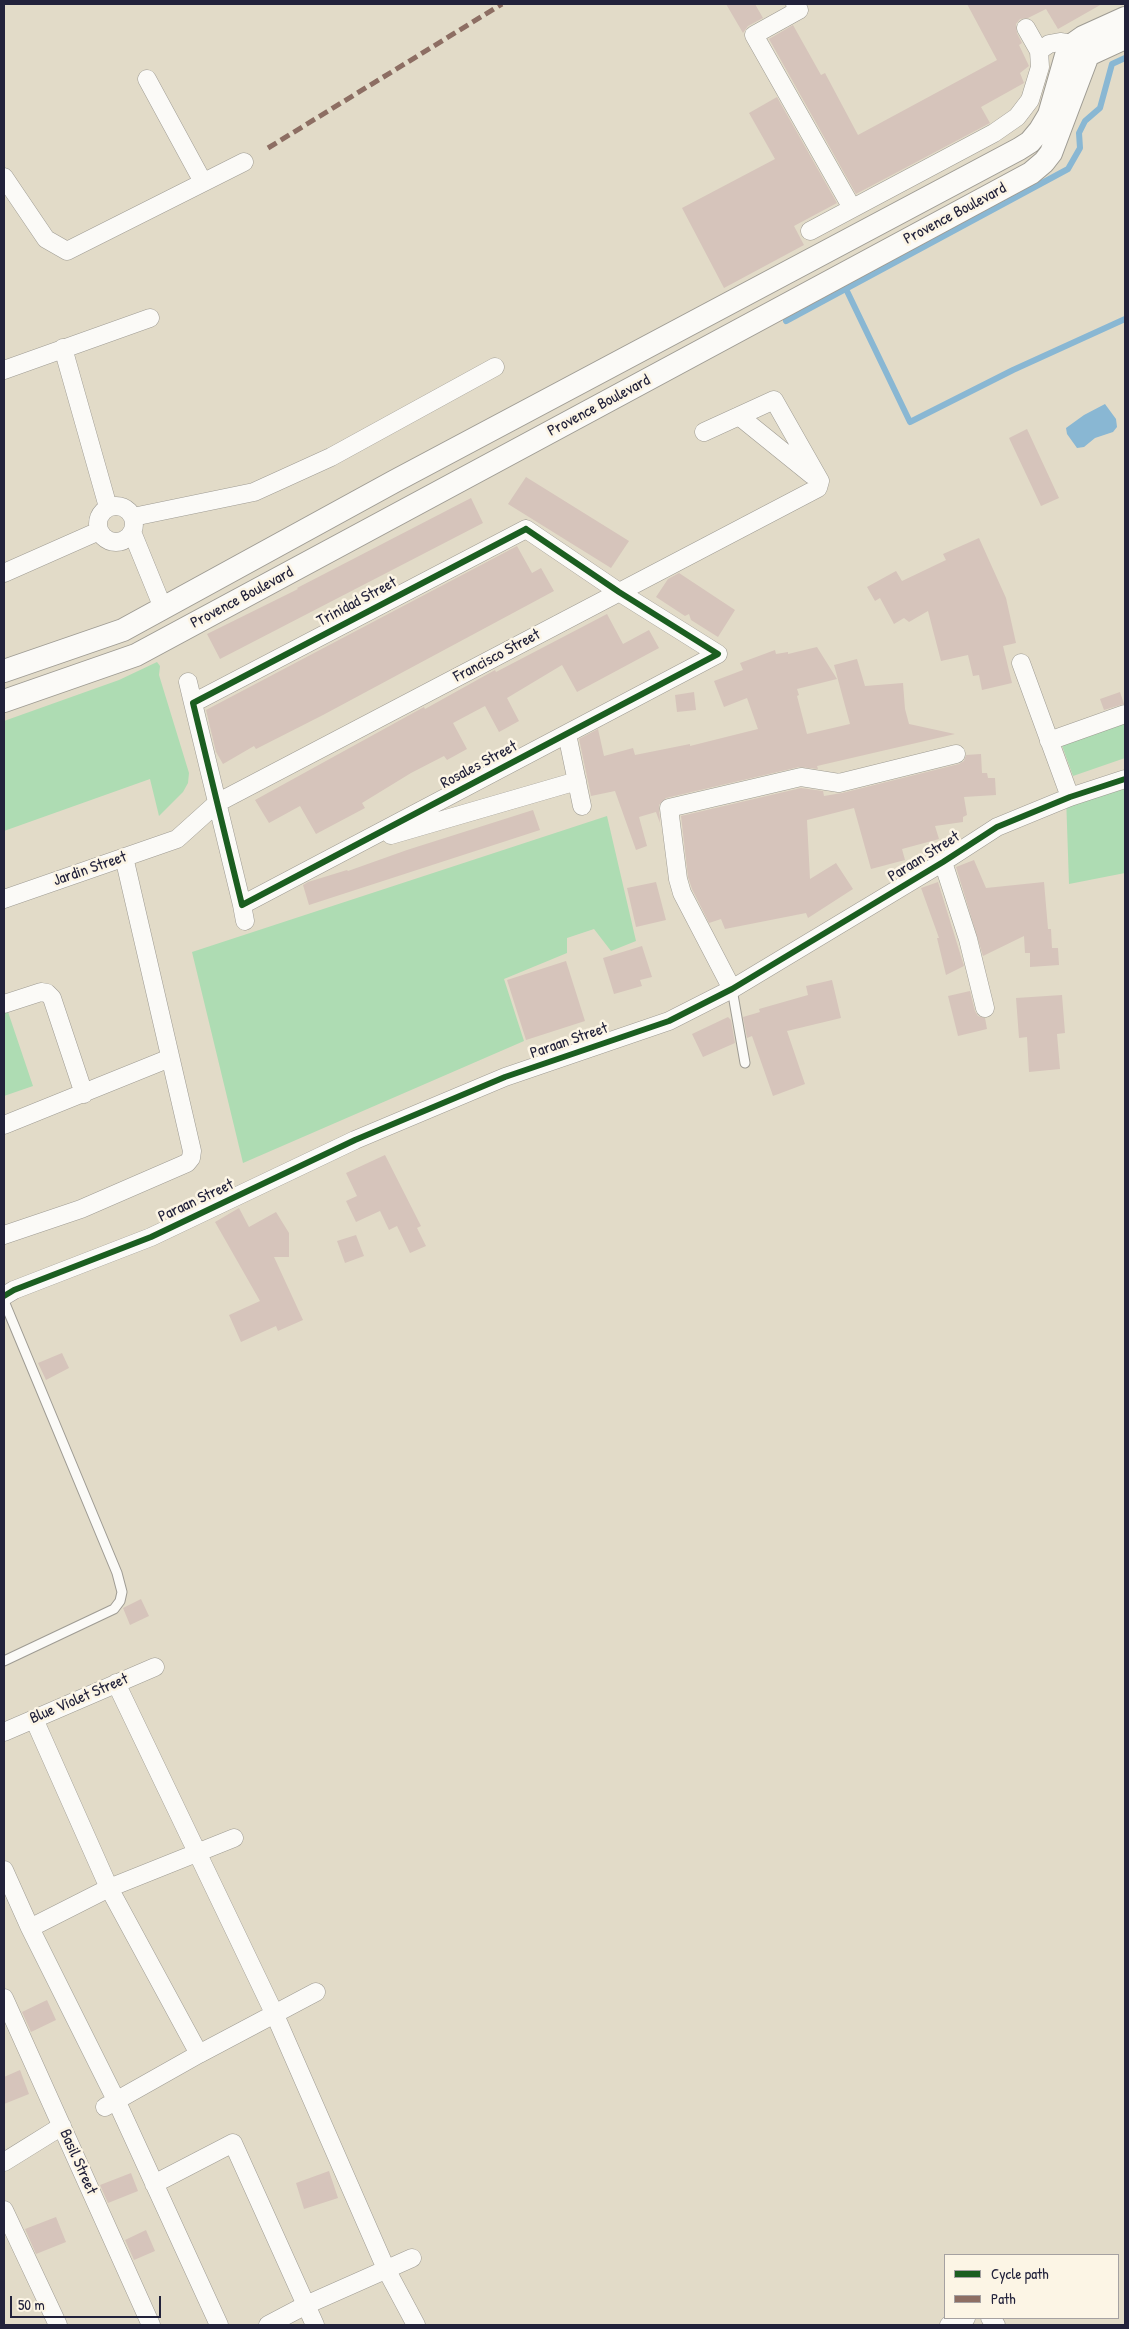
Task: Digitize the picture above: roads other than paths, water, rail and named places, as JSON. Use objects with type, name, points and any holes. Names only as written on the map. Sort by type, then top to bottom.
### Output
[{"type":"street","points":[[795,4],[798,10],[754,35],[852,208]]},
{"type":"street","points":[[1040,51],[1049,44],[1060,42],[1073,44],[1083,37],[1125,18]]},
{"type":"street","points":[[810,231],[994,133],[1017,117],[1030,100],[1040,67],[1040,51],[1026,28]]},
{"type":"street","name":"Provence Boulevard","points":[[4,701],[136,655],[1031,173],[1051,153],[1088,55],[1125,38]]},
{"type":"street","name":"Provence Boulevard","points":[[4,671],[123,630],[395,481],[1019,149],[1030,142],[1049,115],[1067,52],[1073,44]]},
{"type":"street","points":[[147,79],[203,182]]},
{"type":"street","points":[[4,177],[46,239],[66,252],[244,162]]},
{"type":"street","points":[[4,370],[150,318]]},
{"type":"street","points":[[63,348],[108,506]]},
{"type":"street","points":[[133,525],[254,492],[330,457],[495,367]]},
{"type":"street","points":[[704,432],[774,400],[820,480]]},
{"type":"street","points":[[738,416],[820,480]]},
{"type":"street","name":"Francisco Street","points":[[177,839],[217,803],[818,488],[820,480]]},
{"type":"street","points":[[133,525],[128,538],[115,542],[108,541],[99,531],[98,517],[102,510],[108,506],[123,506],[133,525],[163,608]]},
{"type":"street","name":"Trinidad Street","points":[[193,703],[526,529],[619,592]]},
{"type":"street","points":[[4,573],[99,531]]},
{"type":"street","name":"Rosales Street","points":[[217,803],[244,913],[354,846],[567,734],[723,659],[619,592]]},
{"type":"street","points":[[123,630],[136,655]]},
{"type":"street","points":[[1021,663],[1070,797]]},
{"type":"street","points":[[188,682],[217,803]]},
{"type":"street","points":[[1049,741],[1125,714]]},
{"type":"street","points":[[567,734],[582,806]]},
{"type":"street","points":[[732,989],[682,893],[678,879],[669,808],[802,777],[839,783],[956,754]]},
{"type":"street","name":"Paraan Street","points":[[4,1296],[150,1237],[355,1140],[505,1077],[669,1021],[732,989],[943,862],[997,827],[1070,797],[1125,779]]},
{"type":"street","points":[[354,846],[577,781]]},
{"type":"street","name":"Jardin Street","points":[[4,899],[177,839]]},
{"type":"street","points":[[4,1235],[82,1209],[187,1163],[191,1158],[192,1151],[124,857]]},
{"type":"street","points":[[943,862],[968,939],[985,1008]]},
{"type":"street","points":[[4,1004],[41,992],[47,993],[52,998],[84,1094]]},
{"type":"street","points":[[4,1125],[170,1058]]},
{"type":"street","name":"Blue Violet Street","points":[[4,1732],[155,1667]]},
{"type":"street","points":[[116,1683],[275,2015],[386,2269],[416,2325]]},
{"type":"street","points":[[34,1719],[109,1888],[198,2054]]},
{"type":"street","points":[[30,1928],[109,1888],[197,1851],[234,1838]]},
{"type":"street","points":[[4,1870],[110,2103],[154,2184],[219,2325]]},
{"type":"street","points":[[110,2103],[316,1992]]},
{"type":"street","name":"Basil Street","points":[[4,1998],[151,2325]]},
{"type":"street","points":[[4,2162],[62,2126]]},
{"type":"street","points":[[154,2184],[233,2143],[316,2325]]},
{"type":"street","points":[[4,2210],[58,2325]]},
{"type":"street","points":[[268,2325],[306,2305],[412,2258]]},
{"type":"street","points":[[949,2325],[964,2319]]},
{"type":"lane","points":[[732,989],[745,1064]]},
{"type":"lane","points":[[4,1301],[116,1573],[122,1592],[120,1601],[114,1609],[4,1661]]},
{"type":"water","points":[[1105,404],[1116,419],[1117,427],[1113,432],[1095,438],[1084,447],[1077,448],[1067,434],[1066,428],[1084,415]]},
{"type":"waterway","points":[[786,321],[1068,169],[1080,148],[1079,133],[1085,121],[1100,108],[1112,64],[1125,58]]},
{"type":"waterway","points":[[846,289],[910,422],[1013,370],[1125,319]]}]
